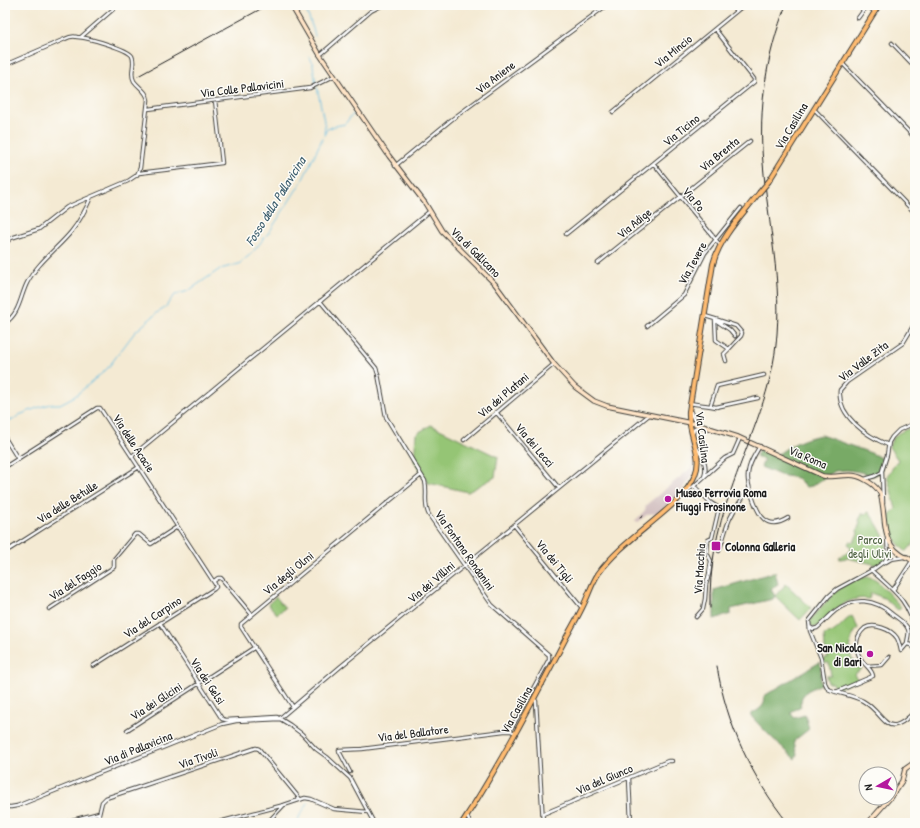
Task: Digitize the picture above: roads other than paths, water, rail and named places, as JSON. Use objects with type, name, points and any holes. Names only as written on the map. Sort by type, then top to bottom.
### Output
[{"type":"main road","name":"Via Casilina","points":[[462,823],[477,800],[512,732],[533,699],[600,572],[631,541],[686,492],[694,478],[698,460],[688,422],[690,404],[713,266],[720,246],[769,180],[814,109],[873,10],[878,5]]},
{"type":"street","points":[[81,37],[118,5]]},
{"type":"street","name":"Via di Gallicano","points":[[291,5],[320,55],[396,166],[430,210],[446,236],[497,286],[554,364],[581,392],[607,406],[688,422]]},
{"type":"street","points":[[320,55],[372,10],[383,5]]},
{"type":"street","name":"Via Aniene","points":[[396,166],[452,120],[607,5]]},
{"type":"street","name":"Via Mincio","points":[[613,112],[744,5]]},
{"type":"street","points":[[858,18],[865,8],[868,7],[873,10],[874,5]]},
{"type":"street","name":"Via Ticino","points":[[566,234],[754,82],[754,79],[714,29]]},
{"type":"street","points":[[5,65],[65,38],[74,37],[81,37],[123,49],[130,54],[133,60],[133,78],[147,95],[148,100],[139,173]]},
{"type":"street","points":[[892,43],[915,67]]},
{"type":"street","points":[[842,63],[915,138]]},
{"type":"street","name":"Via Colle Pallavicini","points":[[148,109],[310,88],[335,75]]},
{"type":"street","points":[[5,247],[11,238],[42,227],[63,210],[128,181],[139,173],[221,163],[215,100]]},
{"type":"street","points":[[814,109],[915,213]]},
{"type":"street","name":"Via Brenta","points":[[681,197],[750,141]]},
{"type":"street","name":"Via Po","points":[[654,164],[720,246]]},
{"type":"street","points":[[5,322],[11,318],[18,308],[28,280],[46,257],[72,231],[84,213],[92,196]]},
{"type":"street","name":"Via Adige","points":[[598,263],[681,197]]},
{"type":"street","name":"Via Tevere","points":[[647,326],[684,295],[705,253],[741,208]]},
{"type":"street","points":[[132,456],[430,210]]},
{"type":"street","name":"Via Fontana Rondanini","points":[[320,301],[376,369],[386,417],[426,484],[425,503],[428,513],[492,605],[550,656],[512,732]]},
{"type":"street","points":[[704,316],[735,325],[742,333],[742,336],[724,354],[726,361]]},
{"type":"street","points":[[715,319],[730,330],[735,336]]},
{"type":"street","points":[[715,319],[716,340],[728,349]]},
{"type":"street","name":"Via Valle Zita","points":[[888,445],[876,439],[854,423],[842,407],[840,390],[847,382],[903,343],[915,323]]},
{"type":"street","name":"Via dei Platani","points":[[464,440],[554,364]]},
{"type":"street","points":[[711,404],[717,386],[764,375]]},
{"type":"street","points":[[694,442],[695,428],[702,426],[691,415],[690,404],[711,404],[716,407],[758,398]]},
{"type":"street","name":"Via delle Acacie","points":[[5,467],[99,407],[101,408],[177,527],[214,581]]},
{"type":"street","name":"Via dei Lecci","points":[[496,412],[559,488]]},
{"type":"street","name":"Via dei Villini","points":[[280,718],[650,414]]},
{"type":"street","name":"Via Roma","points":[[688,422],[740,438],[823,476],[853,474],[865,479],[878,488],[881,495],[887,537],[890,544],[896,551]]},
{"type":"street","points":[[883,506],[884,496],[882,471],[887,455],[888,445],[895,433],[915,423]]},
{"type":"street","points":[[5,438],[18,458]]},
{"type":"street","points":[[686,492],[725,458],[733,454],[740,438]]},
{"type":"street","points":[[760,446],[747,477],[757,511],[762,518],[771,522],[777,523],[788,518]]},
{"type":"street","points":[[695,447],[706,465],[704,477]]},
{"type":"street","name":"Via delle Betulle","points":[[5,548],[7,550],[10,549],[139,467]]},
{"type":"street","points":[[865,479],[882,471]]},
{"type":"street","name":"Via degli Olmi","points":[[293,707],[241,626],[242,624],[421,474]]},
{"type":"street","name":"Via Macchia","points":[[694,486],[711,503],[721,508],[712,538],[708,540],[707,543],[711,561],[705,587],[704,607],[696,617]]},
{"type":"street","points":[[719,551],[727,522],[732,512],[750,490]]},
{"type":"street","points":[[728,510],[732,512]]},
{"type":"street","name":"Via dei Tigli","points":[[514,525],[582,608]]},
{"type":"street","name":"Via del Faggio","points":[[49,609],[113,567],[114,559],[134,534],[138,534],[151,544],[177,527]]},
{"type":"street","points":[[886,528],[890,541],[896,551],[914,562],[893,590]]},
{"type":"street","points":[[882,564],[887,559],[887,537]]},
{"type":"street","points":[[888,552],[896,551]]},
{"type":"street","points":[[891,559],[896,551]]},
{"type":"street","points":[[906,557],[891,559],[847,582],[833,592],[810,620],[810,627],[822,659],[826,686],[829,690],[863,701],[873,708],[889,725],[899,724],[915,711]]},
{"type":"street","points":[[871,570],[903,600],[911,615],[915,630]]},
{"type":"street","points":[[214,581],[221,578],[252,615]]},
{"type":"street","name":"Via del Carpino","points":[[93,666],[214,589],[216,586],[214,581]]},
{"type":"street","points":[[810,627],[813,629],[817,628],[842,607],[866,601],[872,602],[886,609],[907,626],[908,644],[900,651],[898,641],[894,635],[878,627],[868,626],[861,631],[857,639],[856,647],[859,656],[873,675],[836,692]]},
{"type":"street","name":"Via dei Gelsi","points":[[160,623],[223,720],[272,717],[280,718]]},
{"type":"street","points":[[908,644],[915,649]]},
{"type":"street","name":"Via dei Glicini","points":[[127,730],[255,647]]},
{"type":"street","points":[[867,666],[882,665],[888,657]]},
{"type":"street","points":[[533,699],[536,701],[543,823]]},
{"type":"street","points":[[280,718],[300,732],[316,749],[350,778],[374,823]]},
{"type":"street","name":"Via di Pallavicina","points":[[5,807],[17,806],[224,723],[280,718]]},
{"type":"street","name":"Via del Ballatore","points":[[350,772],[339,750],[512,732]]},
{"type":"street","name":"Via Tivoli","points":[[97,823],[102,802],[106,798],[256,748],[259,749],[300,799]]},
{"type":"street","name":"Via del Giunco","points":[[543,814],[668,761],[672,761]]},
{"type":"street","points":[[898,787],[902,781],[905,769],[915,762]]},
{"type":"street","points":[[629,778],[631,823]]},
{"type":"street","points":[[215,823],[284,805],[300,799],[311,799],[334,809],[369,812]]},
{"type":"street","points":[[267,823],[284,805]]},
{"type":"street","points":[[868,823],[883,806]]},
{"type":"street","points":[[62,823],[99,814]]},
{"type":"street","points":[[467,816],[470,823]]},
{"type":"waterway","points":[[305,5],[315,36]]},
{"type":"waterway","points":[[310,57],[316,84]]},
{"type":"waterway","points":[[317,87],[325,126],[324,133]]},
{"type":"waterway","name":"Fosso della Pallavicina","points":[[5,421],[13,420],[19,415],[37,408],[50,404],[60,404],[75,396],[107,369],[135,332],[165,308],[175,295],[188,291],[220,269],[239,264],[252,253],[270,231],[302,181],[327,129],[345,124],[351,116],[356,113]]},
{"type":"waterway","points":[[298,823],[299,817],[308,803]]},
{"type":"tunnel","points":[[722,509],[728,510]]},
{"type":"railway","points":[[138,76],[268,5]]},
{"type":"railway","points":[[710,608],[712,564],[721,521],[769,383],[776,345],[778,298],[765,186],[762,123],[765,83],[773,43],[786,5]]},
{"type":"railway","points":[[717,666],[727,709],[742,749],[763,788],[788,823]]},
{"type":"place","name":"Museo Ferrovia Roma Fiuggi Frosinone","points":[[668,499]]},
{"type":"place","name":"Colonna Galleria","points":[[716,546]]},
{"type":"place","name":"San Nicola di Bari","points":[[870,654]]},
{"type":"park label","name":"Parco degli Ulivi","points":[[870,546]]}]
